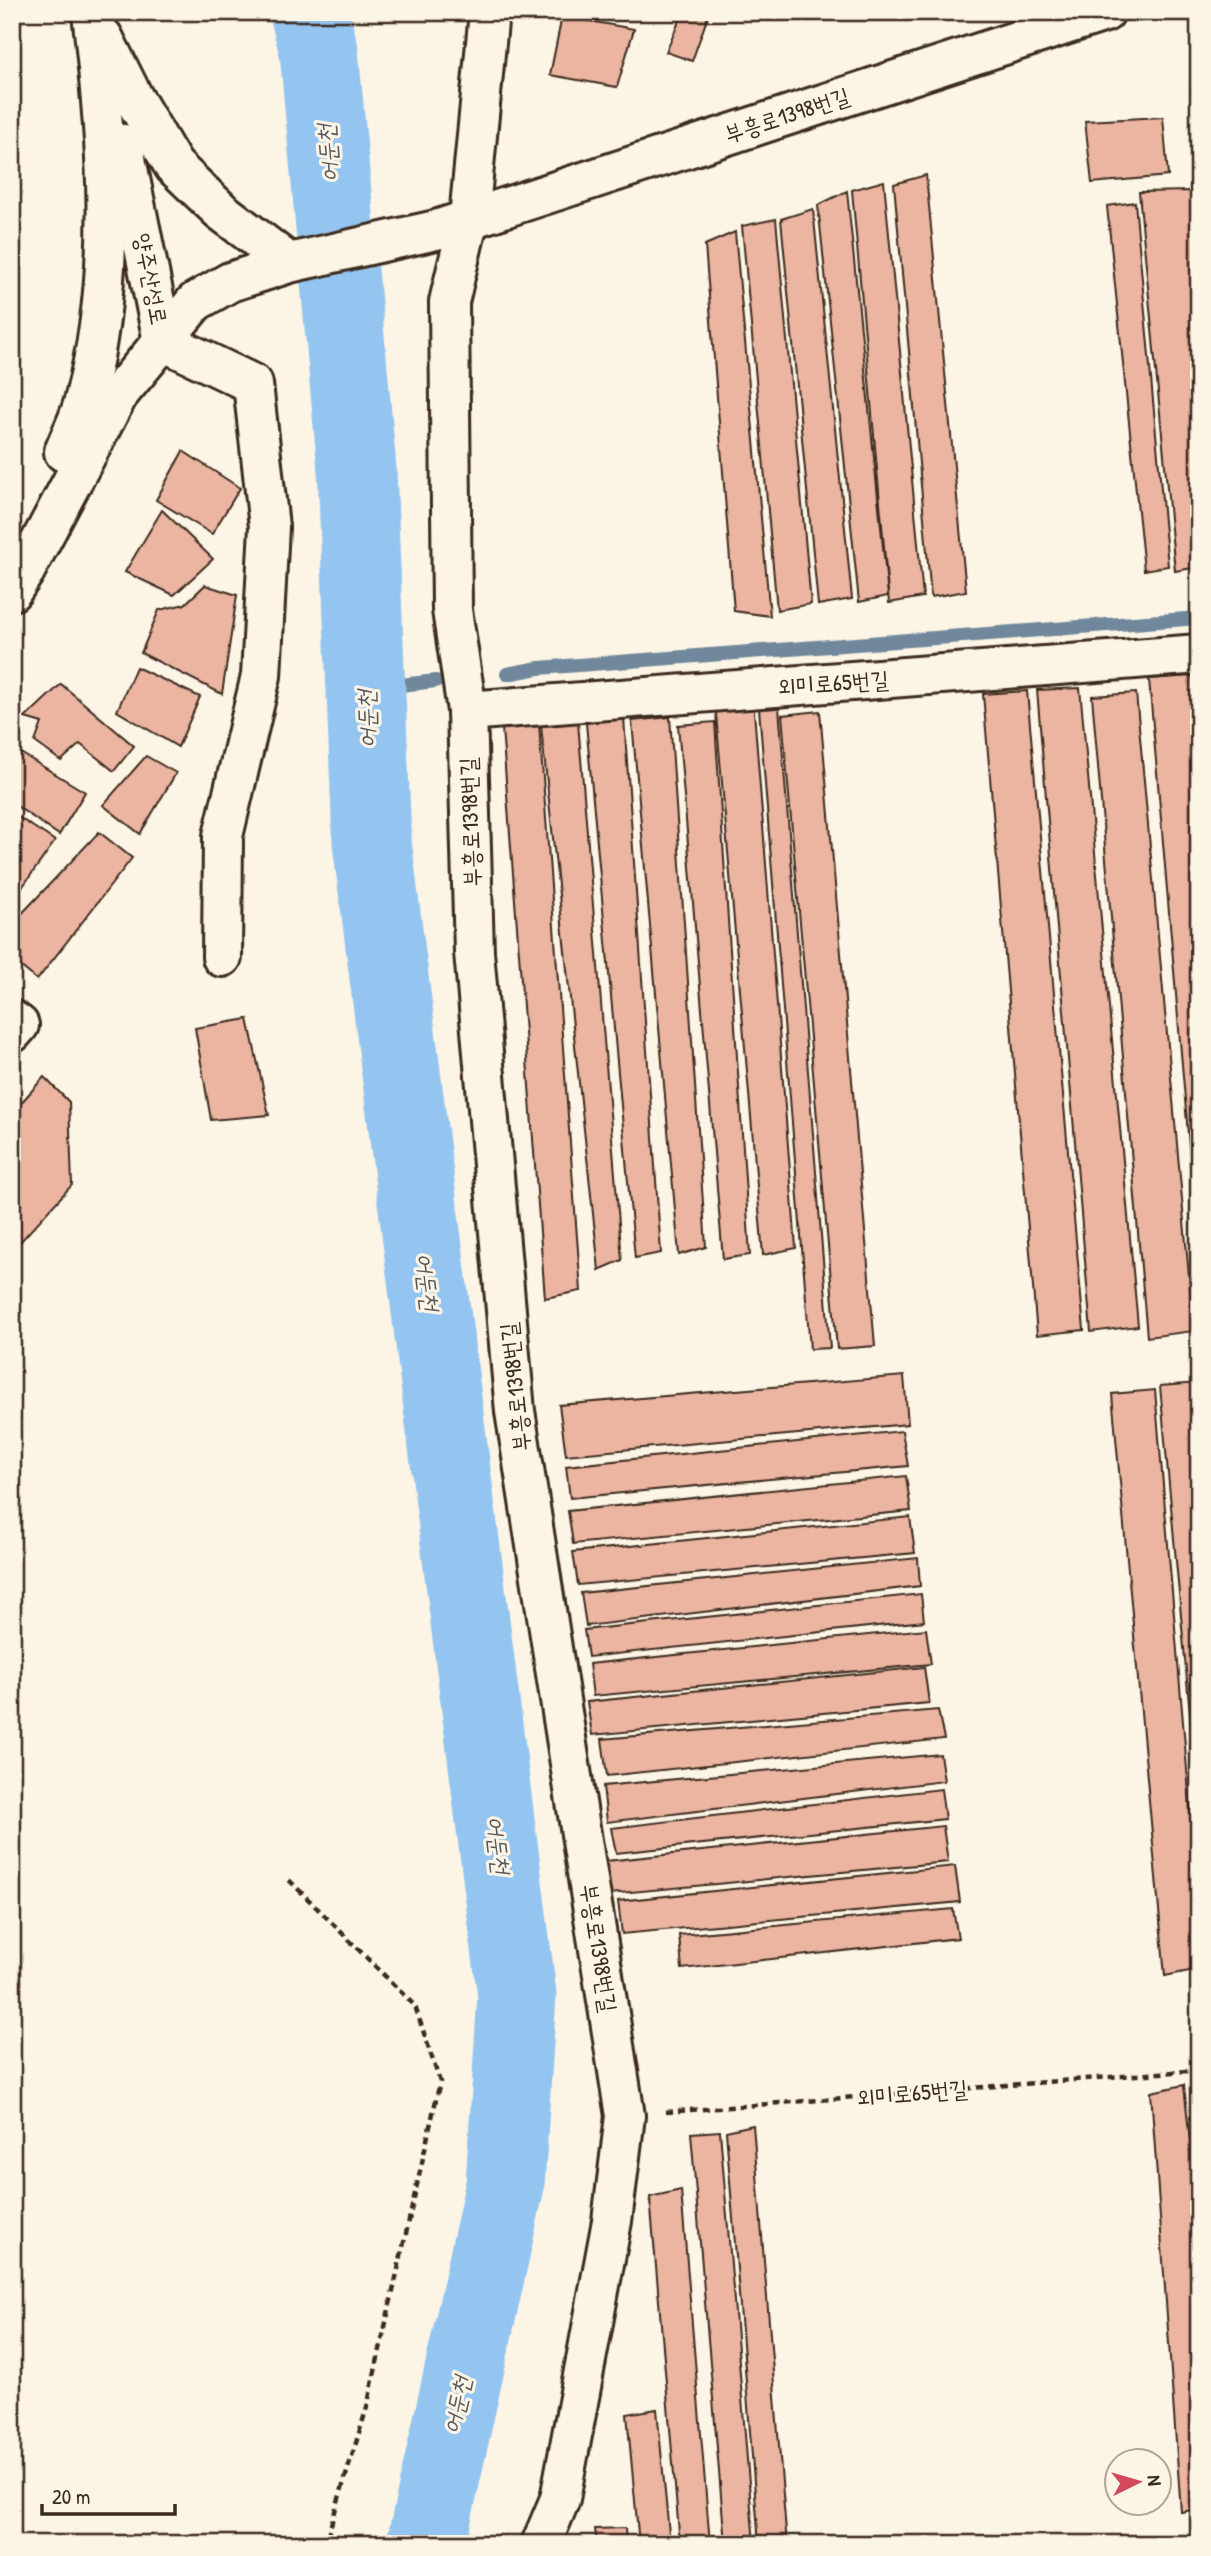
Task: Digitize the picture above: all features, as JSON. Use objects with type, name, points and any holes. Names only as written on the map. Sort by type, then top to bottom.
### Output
[{"type":"street","name":"부흥로1398번길","points":[[489,12],[453,224],[449,302],[452,610],[467,711],[474,953],[515,1411],[625,2116],[612,2221],[560,2499],[541,2544]]},
{"type":"street","name":"부흥로1398번길","points":[[163,341],[195,302],[230,282],[289,264],[453,224],[1105,12]]},
{"type":"street","points":[[92,13],[133,97],[174,166],[221,211],[289,264]]},
{"type":"street","points":[[24,560],[85,399],[104,302],[107,189],[104,114],[92,13]]},
{"type":"street","name":"양주산성로","points":[[24,560],[118,394],[163,341],[140,220],[92,13]]},
{"type":"street","points":[[163,341],[253,384],[269,527],[261,676],[223,835],[222,957]]},
{"type":"street","name":"외미로65번길","points":[[467,711],[1199,654]]},
{"type":"street","points":[[12,1020],[19,1025],[12,1033]]},
{"type":"path","points":[[289,1880],[415,2006],[440,2082],[367,2407],[326,2544]]},
{"type":"path","name":"외미로65번길","points":[[625,2116],[1199,2070]]},
{"type":"building","points":[[683,12],[699,12],[708,16],[692,61],[666,52]]},
{"type":"building","points":[[562,16],[634,29],[617,87],[550,75]]},
{"type":"building","points":[[1199,86],[1199,174],[1191,88]]},
{"type":"building","points":[[1163,117],[1168,176],[1092,183],[1085,121]]},
{"type":"building","points":[[926,175],[966,591],[931,597],[894,184]]},
{"type":"building","points":[[884,181],[923,597],[889,603],[852,190]]},
{"type":"building","points":[[847,191],[888,596],[859,602],[818,205]]},
{"type":"building","points":[[1192,191],[1199,301],[1199,567],[1175,571],[1139,192]]},
{"type":"building","points":[[1135,202],[1168,566],[1144,570],[1107,206]]},
{"type":"building","points":[[813,209],[852,599],[818,605],[781,219]]},
{"type":"building","points":[[776,219],[811,604],[777,610],[742,226]]},
{"type":"building","points":[[735,232],[770,616],[734,611],[705,245]]},
{"type":"building","points":[[183,451],[240,488],[212,534],[156,500]]},
{"type":"building","points":[[162,510],[213,559],[174,595],[125,572]]},
{"type":"building","points":[[205,585],[237,595],[222,694],[141,653],[159,610],[185,604]]},
{"type":"building","points":[[136,667],[200,697],[178,747],[117,711]]},
{"type":"building","points":[[1193,676],[1199,740],[1199,1263],[1149,679]]},
{"type":"building","points":[[61,684],[134,746],[114,771],[80,744],[61,761],[35,742],[42,723],[25,718]]},
{"type":"building","points":[[1080,688],[1138,1326],[1091,1332],[1037,690]]},
{"type":"building","points":[[1027,691],[1084,1330],[1037,1335],[983,694]]},
{"type":"building","points":[[1136,693],[1194,1331],[1147,1337],[1092,696]]},
{"type":"building","points":[[753,698],[796,1248],[763,1255],[715,702]]},
{"type":"building","points":[[779,707],[830,1348],[810,1349],[759,708]]},
{"type":"building","points":[[820,711],[875,1346],[837,1349],[782,715]]},
{"type":"building","points":[[670,717],[706,1247],[679,1255],[632,721]]},
{"type":"building","points":[[624,718],[661,1253],[635,1258],[586,723]]},
{"type":"building","points":[[578,722],[622,1260],[599,1270],[541,726]]},
{"type":"building","points":[[715,722],[750,1255],[723,1259],[678,725]]},
{"type":"building","points":[[539,724],[581,1291],[545,1298],[502,728]]},
{"type":"building","points":[[14,749],[85,792],[59,835],[12,803]]},
{"type":"building","points":[[146,756],[176,773],[140,834],[103,805]]},
{"type":"building","points":[[12,813],[55,841],[21,889],[12,883]]},
{"type":"building","points":[[99,832],[132,858],[37,980],[12,959],[12,924]]},
{"type":"building","points":[[248,1019],[269,1115],[211,1120],[195,1028]]},
{"type":"building","points":[[44,1077],[69,1102],[72,1185],[12,1251],[12,1113]]},
{"type":"building","points":[[904,1376],[908,1424],[566,1455],[559,1405]]},
{"type":"building","points":[[1199,1383],[1199,1812],[1160,1386]]},
{"type":"building","points":[[1155,1390],[1199,1912],[1199,1969],[1165,1976],[1112,1394]]},
{"type":"building","points":[[902,1431],[908,1466],[570,1498],[566,1466]]},
{"type":"building","points":[[906,1476],[911,1511],[573,1544],[568,1511]]},
{"type":"building","points":[[910,1517],[915,1553],[578,1585],[573,1552]]},
{"type":"building","points":[[918,1558],[920,1586],[586,1626],[581,1593]]},
{"type":"building","points":[[921,1594],[924,1621],[588,1657],[584,1630]]},
{"type":"building","points":[[926,1629],[931,1664],[593,1696],[589,1664]]},
{"type":"building","points":[[924,1667],[929,1703],[592,1735],[587,1702]]},
{"type":"building","points":[[938,1710],[944,1739],[607,1776],[602,1739]]},
{"type":"building","points":[[940,1754],[944,1781],[607,1822],[603,1786]]},
{"type":"building","points":[[941,1789],[945,1819],[616,1853],[611,1828]]},
{"type":"building","points":[[943,1826],[948,1862],[610,1894],[606,1861]]},
{"type":"building","points":[[955,1866],[960,1902],[622,1934],[618,1901]]},
{"type":"building","points":[[953,1909],[958,1938],[682,1969],[679,1935]]},
{"type":"building","points":[[1184,2085],[1199,2229],[1199,2509],[1181,2512],[1151,2092]]},
{"type":"building","points":[[753,2125],[787,2544],[759,2544],[726,2131]]},
{"type":"building","points":[[720,2131],[754,2544],[725,2544],[691,2133]]},
{"type":"building","points":[[681,2190],[710,2544],[680,2544],[650,2197]]},
{"type":"building","points":[[657,2409],[670,2544],[639,2544],[627,2414]]},
{"type":"building","points":[[625,2528],[626,2544],[597,2544],[595,2529]]},
{"type":"waterway","name":"어둔천","points":[[309,12],[319,51],[357,469],[372,842],[517,1995],[505,2185],[426,2544]]},
{"type":"waterway","points":[[507,674],[539,668],[1199,618]]},
{"type":"waterway","points":[[366,689],[436,681]]}]
